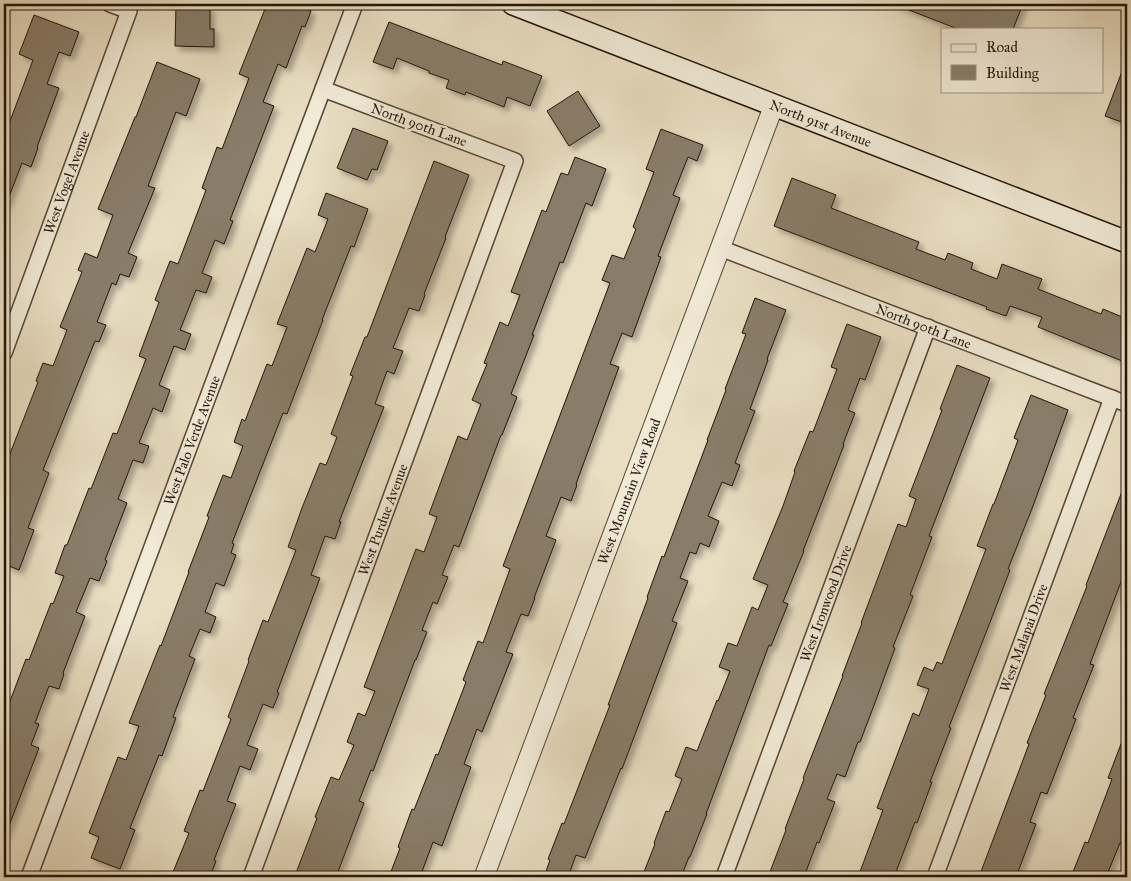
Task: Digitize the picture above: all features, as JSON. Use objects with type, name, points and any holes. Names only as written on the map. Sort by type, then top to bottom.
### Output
[{"type":"main road","name":"North 91st Avenue","points":[[513,4],[1127,242]]},
{"type":"street","name":"West Vogel Avenue","points":[[4,353],[130,11],[110,4]]},
{"type":"street","name":"West Palo Verde Avenue","points":[[29,877],[356,4]]},
{"type":"street","name":"North 90th Lane","points":[[323,89],[515,161]]},
{"type":"street","name":"West Mountain View Road","points":[[484,877],[774,105]]},
{"type":"street","name":"West Purdue Avenue","points":[[251,877],[515,161]]},
{"type":"street","name":"North 90th Lane","points":[[720,248],[1127,404]]},
{"type":"street","name":"West Ironwood Drive","points":[[724,877],[928,327]]},
{"type":"street","name":"West Malapai Drive","points":[[935,877],[1112,398]]},
{"type":"building","points":[[267,4],[303,4],[302,7],[311,11],[305,27],[302,26],[286,68],[278,64],[263,102],[274,106],[230,220],[233,221],[224,244],[215,240],[202,273],[212,277],[206,293],[196,290],[180,330],[191,334],[185,350],[174,346],[159,385],[170,390],[162,412],[153,408],[139,443],[149,446],[143,463],[133,460],[118,499],[127,503],[99,581],[90,578],[76,612],[85,616],[63,673],[59,689],[49,686],[35,723],[39,724],[31,745],[39,748],[4,836],[4,717],[26,659],[29,660],[51,603],[53,604],[64,576],[55,573],[65,545],[67,545],[89,488],[91,489],[113,433],[117,434],[146,359],[139,356],[159,302],[155,300],[170,261],[178,264],[206,190],[202,188],[217,147],[222,149],[249,78],[239,74]]},
{"type":"building","points":[[1023,4],[1013,28],[955,28],[896,5]]},
{"type":"building","points":[[176,6],[210,7],[210,29],[214,29],[214,47],[175,46]]},
{"type":"building","points":[[34,15],[79,32],[70,56],[59,52],[47,84],[59,88],[38,148],[31,167],[22,163],[4,207],[4,137],[33,60],[19,54]]},
{"type":"building","points":[[389,22],[502,65],[503,61],[542,76],[530,106],[507,97],[504,107],[466,92],[465,95],[446,88],[449,80],[397,58],[393,69],[373,62]]},
{"type":"building","points":[[1127,61],[1127,124],[1105,116]]},
{"type":"building","points":[[157,62],[200,79],[186,116],[176,112],[148,186],[155,188],[128,253],[137,257],[129,277],[120,274],[116,285],[112,283],[97,322],[106,325],[99,342],[95,341],[43,470],[49,473],[28,528],[34,530],[19,570],[4,564],[4,469],[38,382],[36,381],[43,363],[53,366],[67,330],[60,327],[82,272],[78,270],[85,253],[97,258],[113,215],[98,209]]},
{"type":"building","points":[[578,91],[600,126],[569,146],[547,111]]},
{"type":"building","points":[[353,128],[388,141],[377,170],[372,169],[367,180],[337,168]]},
{"type":"building","points":[[661,129],[703,145],[697,161],[688,157],[673,195],[680,198],[658,256],[661,257],[632,337],[622,333],[610,364],[619,367],[571,501],[561,497],[546,536],[556,540],[528,616],[521,614],[506,652],[513,654],[482,732],[477,729],[464,764],[471,767],[442,846],[433,842],[420,877],[389,877],[412,809],[414,810],[436,754],[438,755],[466,682],[463,680],[478,641],[483,643],[510,569],[503,566],[610,283],[602,280],[612,255],[624,259],[636,229],[633,227],[654,172],[646,169]]},
{"type":"building","points":[[575,157],[606,169],[592,206],[586,203],[563,263],[560,262],[532,335],[534,335],[511,394],[517,397],[459,547],[454,545],[442,575],[448,577],[437,604],[433,602],[422,630],[427,632],[373,771],[371,770],[359,801],[364,803],[336,877],[306,877],[296,873],[317,818],[315,817],[331,777],[339,780],[354,745],[347,742],[358,713],[365,716],[375,691],[364,687],[416,549],[424,552],[437,517],[429,514],[458,436],[467,440],[481,404],[472,400],[487,364],[484,363],[500,322],[508,326],[520,295],[511,292],[542,210],[546,212],[561,173],[568,175]]},
{"type":"building","points":[[434,161],[469,175],[419,311],[409,308],[393,348],[403,351],[394,374],[387,371],[375,404],[384,407],[339,522],[341,522],[335,539],[325,536],[311,575],[320,578],[277,692],[279,693],[273,708],[263,704],[247,745],[258,749],[250,770],[240,766],[227,801],[236,804],[214,860],[216,861],[210,877],[171,877],[189,833],[184,831],[200,790],[203,791],[231,719],[228,717],[263,620],[268,622],[296,550],[288,547],[302,508],[320,463],[326,465],[337,437],[331,434],[353,376],[350,375],[365,337],[367,337]]},
{"type":"building","points":[[792,178],[836,195],[831,208],[919,242],[916,249],[945,260],[948,253],[973,263],[971,269],[997,279],[1002,264],[1042,279],[1038,289],[1101,314],[1103,309],[1127,319],[1127,363],[1038,327],[1042,317],[1010,306],[1006,316],[986,309],[987,307],[774,226]]},
{"type":"building","points":[[326,193],[368,209],[354,247],[351,246],[287,414],[283,413],[232,543],[234,544],[231,553],[236,555],[224,586],[216,583],[205,612],[216,617],[210,633],[200,629],[189,656],[195,659],[173,717],[176,718],[162,756],[159,755],[130,828],[135,830],[120,869],[91,858],[99,837],[89,833],[118,757],[126,760],[139,726],[129,723],[161,646],[223,475],[231,478],[243,446],[234,442],[242,419],[245,421],[267,364],[272,366],[287,327],[277,324],[307,248],[315,252],[328,219],[318,215]]},
{"type":"building","points":[[755,298],[786,310],[750,409],[755,411],[735,463],[740,465],[732,486],[722,482],[708,516],[719,521],[709,547],[700,543],[696,554],[690,552],[680,578],[688,581],[672,621],[677,623],[622,769],[585,858],[576,855],[568,877],[544,877],[550,860],[548,859],[562,823],[564,824],[610,705],[608,705],[662,556],[664,557],[708,440],[746,334],[742,333]]},
{"type":"building","points":[[847,324],[881,337],[865,380],[860,378],[848,410],[855,413],[783,602],[788,604],[771,646],[769,645],[707,814],[681,877],[642,877],[666,811],[669,812],[682,779],[675,776],[686,747],[697,751],[730,671],[719,667],[728,643],[737,646],[752,607],[758,610],[768,585],[753,579],[783,506],[794,471],[810,431],[813,432],[837,369],[831,367]]},
{"type":"building","points":[[957,365],[990,378],[929,536],[932,537],[910,595],[913,596],[893,647],[895,648],[876,700],[845,777],[837,774],[827,799],[835,802],[804,877],[768,877],[898,524],[906,527],[916,499],[909,496]]},
{"type":"building","points":[[1031,395],[1068,410],[1008,569],[1010,570],[949,727],[951,728],[930,782],[932,782],[917,823],[915,822],[894,877],[858,877],[883,810],[877,808],[913,713],[919,716],[929,689],[917,685],[924,667],[933,671],[937,662],[942,664],[986,549],[977,546],[1018,440],[1014,438]]},
{"type":"building","points":[[1126,481],[1127,566],[1090,664],[1094,665],[1073,718],[1076,719],[1047,794],[1041,792],[1030,822],[1036,824],[1016,877],[979,877],[1029,744],[1027,743],[1046,695],[1044,694]]},
{"type":"building","points":[[1126,731],[1127,828],[1106,877],[1071,877],[1085,842],[1088,843],[1112,779],[1108,778]]}]
